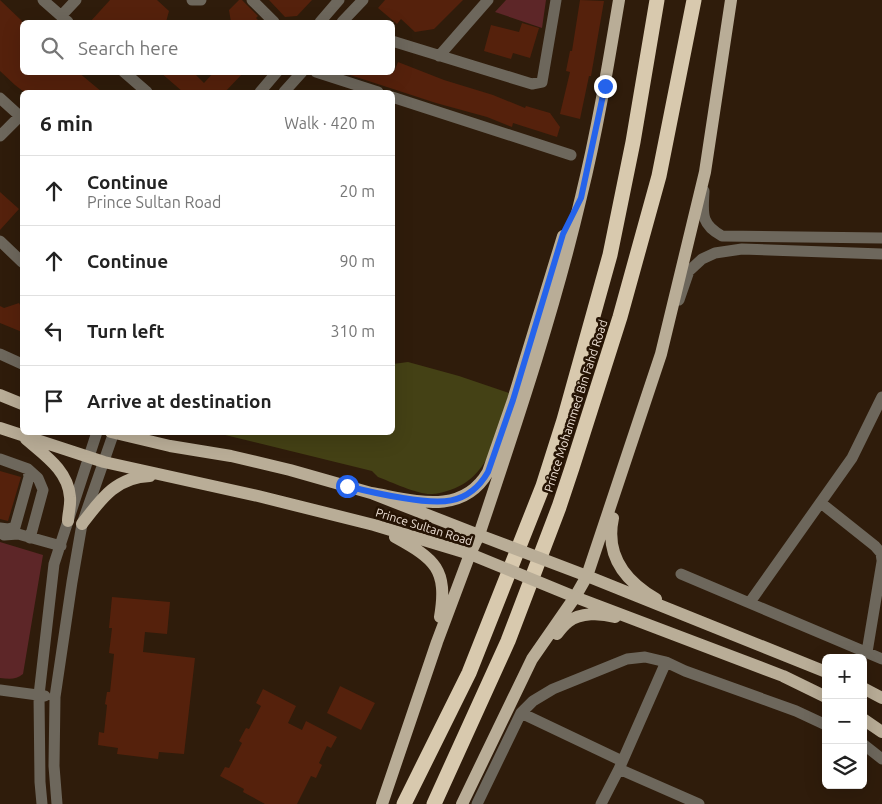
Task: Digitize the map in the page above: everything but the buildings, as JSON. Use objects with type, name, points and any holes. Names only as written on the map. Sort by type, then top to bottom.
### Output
[{"type":"highway","name":"Prince Mohammed Bin Fahd Road","points":[[404,804],[469,673],[542,486],[564,420],[610,255],[633,142],[657,0]]},
{"type":"highway","name":"Prince Mohammed Bin Fahd Road","points":[[434,804],[508,641],[570,476],[620,317],[660,176],[694,0]]},
{"type":"main road","points":[[382,804],[437,642],[479,535],[551,312],[581,198],[605,86],[619,0]]},
{"type":"main road","points":[[462,804],[532,659],[575,597],[587,576],[661,354],[705,172],[730,0]]},
{"type":"main road","points":[[371,493],[430,502],[453,500],[466,496],[476,489],[482,481],[488,472],[513,400],[563,234],[581,198]]},
{"type":"main road","points":[[0,395],[20,403]]},
{"type":"main road","name":"Prince Sultan Road","points":[[1,431],[104,462],[258,496],[374,525],[470,554],[575,597],[783,676],[822,695]]},
{"type":"main road","name":"Prince Sultan Road","points":[[122,435],[170,446],[231,456],[290,470],[371,493],[587,576],[822,670]]},
{"type":"main road","points":[[159,435],[170,446]]},
{"type":"main road","points":[[22,436],[56,465],[63,475],[70,497],[68,521]]},
{"type":"main road","points":[[625,461],[610,532],[618,562],[626,577],[632,582],[651,596],[694,620]]},
{"type":"main road","points":[[82,524],[97,504],[114,488],[136,477],[166,476]]},
{"type":"main road","points":[[374,525],[425,554],[435,565],[442,590],[437,642]]},
{"type":"main road","points":[[532,659],[569,621],[584,615],[606,615],[670,632]]},
{"type":"main road","points":[[867,688],[882,693]]},
{"type":"main road","points":[[867,689],[882,698]]},
{"type":"main road","points":[[867,722],[880,730]]},
{"type":"street","points":[[43,0],[64,19],[76,0]]},
{"type":"street","points":[[192,0],[201,0]]},
{"type":"street","points":[[252,0],[272,20]]},
{"type":"street","points":[[322,20],[339,0]]},
{"type":"street","points":[[344,20],[363,0]]},
{"type":"street","points":[[440,56],[488,0]]},
{"type":"street","points":[[395,42],[532,84],[542,82],[556,0]]},
{"type":"street","points":[[328,13],[336,20]]},
{"type":"street","points":[[127,75],[145,90]]},
{"type":"street","points":[[262,90],[274,75]]},
{"type":"street","points":[[286,90],[299,75]]},
{"type":"street","points":[[325,75],[372,90]]},
{"type":"street","points":[[0,98],[20,116]]},
{"type":"street","points":[[395,98],[571,155]]},
{"type":"street","points":[[0,136],[20,118]]},
{"type":"street","points":[[705,172],[703,215],[713,231],[722,236],[882,238]]},
{"type":"street","points":[[0,241],[20,260]]},
{"type":"street","points":[[661,354],[689,271],[702,259],[715,253],[742,249],[882,254]]},
{"type":"street","points":[[0,354],[20,363]]},
{"type":"street","points":[[750,602],[852,458],[882,397]]},
{"type":"street","points":[[42,804],[40,782],[40,675],[54,564],[96,435]]},
{"type":"street","points":[[57,804],[54,766],[55,696],[72,582],[82,524],[112,435]]},
{"type":"street","points":[[0,459],[28,469],[38,478],[43,490],[30,538]]},
{"type":"street","points":[[0,528],[15,528],[29,477],[28,469]]},
{"type":"street","points":[[821,503],[875,546],[881,553],[882,561],[867,652]]},
{"type":"street","points":[[0,534],[18,534],[61,546]]},
{"type":"street","points":[[681,574],[882,659]]},
{"type":"street","points":[[478,804],[521,713],[533,701],[553,689],[627,659],[645,657],[666,662],[685,671],[796,711],[822,723]]},
{"type":"street","points":[[601,804],[666,662]]},
{"type":"street","points":[[0,690],[55,696]]},
{"type":"street","points":[[521,713],[699,804]]},
{"type":"street","points":[[867,747],[882,759]]},
{"type":"shaded area","points":[[506,0],[546,0],[542,28],[495,12]]},
{"type":"shaded area","points":[[408,362],[459,376],[509,393],[490,452],[474,476],[462,485],[447,491],[426,494],[378,477],[372,471],[225,435],[395,435],[395,364]]},
{"type":"shaded area","points":[[0,542],[43,555],[23,674],[12,679],[0,678]]},
{"type":"route","points":[[347,486],[371,493],[430,502],[453,500],[466,496],[476,489],[488,472],[513,400],[563,234],[581,198],[605,86]]}]
